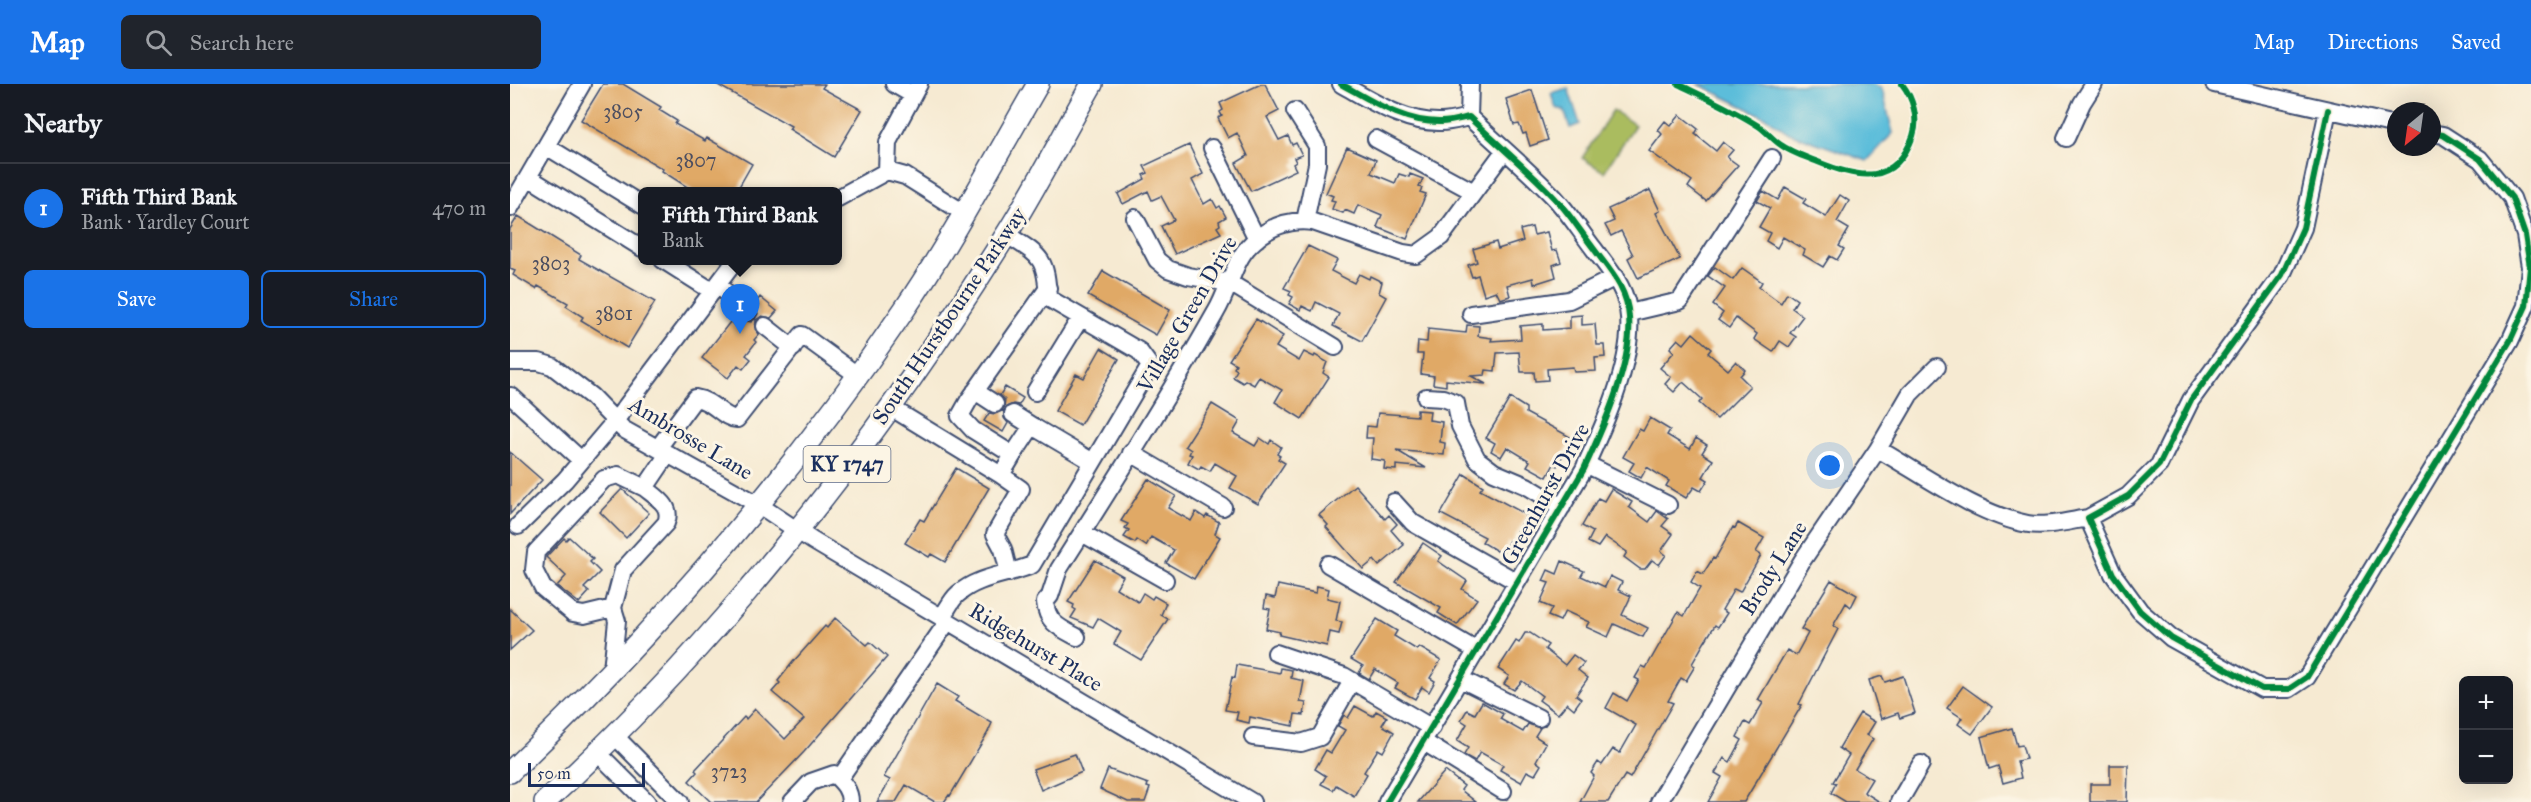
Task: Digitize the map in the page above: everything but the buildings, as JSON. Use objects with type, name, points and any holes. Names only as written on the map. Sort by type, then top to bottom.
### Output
[{"type":"main road","name":"South Hurstbourne Parkway","points":[[510,772],[683,595],[759,505],[904,310],[964,213],[1038,84]]},
{"type":"main road","name":"South Hurstbourne Parkway","points":[[545,802],[615,736],[707,636],[797,529],[890,407],[1006,234],[1092,84]]},
{"type":"street","points":[[510,207],[582,84]]},
{"type":"street","points":[[887,171],[888,142],[916,90],[894,84]]},
{"type":"street","points":[[1341,84],[1391,111],[1412,119],[1442,123],[1469,117],[1470,84]]},
{"type":"street","points":[[2066,138],[2094,84]]},
{"type":"street","points":[[2214,84],[2387,123]]},
{"type":"street","points":[[1878,449],[1992,514],[2030,524],[2088,518],[2128,496],[2159,465],[2191,400],[2282,274],[2303,228],[2328,110]]},
{"type":"street","points":[[1295,111],[1317,146],[1317,164],[1305,221]]},
{"type":"street","name":"Greenhurst Drive","points":[[1387,802],[1587,464],[1617,386],[1627,345],[1629,313],[1616,277],[1554,196],[1469,117]]},
{"type":"street","points":[[2088,518],[2113,574],[2140,611],[2171,638],[2262,689],[2289,689],[2307,677],[2510,341],[2526,306],[2530,267],[2525,235],[2512,198],[2480,159],[2441,135]]},
{"type":"street","points":[[1376,140],[1474,192]]},
{"type":"street","points":[[546,146],[638,203]]},
{"type":"street","points":[[1212,148],[1257,239]]},
{"type":"street","name":"Village Green Drive","points":[[1077,637],[1053,624],[1046,614],[1044,602],[1050,596],[1059,569],[1218,310],[1246,250],[1257,239],[1277,226],[1305,221],[1416,255],[1441,237],[1504,150]]},
{"type":"street","points":[[1629,313],[1680,301],[1772,158]]},
{"type":"street","points":[[842,195],[887,171],[905,176],[964,213]]},
{"type":"street","points":[[528,177],[638,246]]},
{"type":"street","points":[[1135,218],[1157,260],[1168,269],[1188,276],[1230,283],[1335,347]]},
{"type":"street","points":[[839,779],[945,619],[957,594],[983,579],[1032,565],[1150,366],[1139,351],[1048,298],[1046,268],[1035,253],[1006,234]]},
{"type":"street","points":[[671,265],[715,288],[748,312]]},
{"type":"street","points":[[518,526],[615,421],[732,265]]},
{"type":"street","points":[[1471,314],[1569,300],[1616,277]]},
{"type":"street","points":[[1013,455],[973,430],[960,416],[975,391],[1048,288]]},
{"type":"street","points":[[1035,392],[1081,317]]},
{"type":"street","points":[[765,326],[797,341],[857,375]]},
{"type":"street","points":[[645,488],[663,451],[695,398],[708,400],[731,418],[737,419],[797,341]]},
{"type":"street","name":"Ambrosse Lane","points":[[510,362],[539,362],[552,366],[591,396],[623,429],[759,505],[797,529]]},
{"type":"street","name":"Brody Lane","points":[[1659,802],[1802,561],[1878,449],[1910,394],[1937,367]]},
{"type":"street","points":[[975,391],[994,404]]},
{"type":"street","points":[[511,396],[581,460]]},
{"type":"street","points":[[1426,397],[1443,398],[1456,403],[1460,426],[1477,459],[1494,472],[1527,486],[1562,507]]},
{"type":"street","points":[[890,407],[1022,489],[995,534],[1003,549],[1009,573]]},
{"type":"street","points":[[1013,414],[1093,462]]},
{"type":"street","points":[[1001,475],[1032,426]]},
{"type":"street","points":[[1131,453],[1222,507]]},
{"type":"street","points":[[1587,464],[1668,505]]},
{"type":"street","points":[[612,670],[617,621],[613,608],[623,570],[666,523],[668,517],[666,506],[645,488],[625,477],[611,475],[604,479],[536,552],[534,570],[543,588],[573,613],[584,615],[613,608]]},
{"type":"street","points":[[1394,502],[1413,523],[1517,582]]},
{"type":"street","name":"Ridgehurst Place","points":[[797,529],[1252,802]]},
{"type":"street","points":[[1082,533],[1165,580]]},
{"type":"street","points":[[1328,564],[1477,651]]},
{"type":"street","points":[[1276,653],[1352,681],[1503,791]]},
{"type":"street","points":[[1461,679],[1539,718]]},
{"type":"street","points":[[1252,737],[1302,743],[1320,737],[1352,681]]},
{"type":"street","points":[[615,736],[680,802]]},
{"type":"street","points":[[598,753],[647,802]]},
{"type":"street","points":[[1899,802],[1921,764]]},
{"type":"street","points":[[792,802],[811,782],[834,774],[850,795],[850,802]]},
{"type":"green space","points":[[1613,110],[1635,125],[1604,172],[1582,158]]},
{"type":"water","points":[[1698,84],[1874,84],[1882,89],[1893,133],[1867,161],[1789,133],[1769,119]]},
{"type":"water","points":[[1568,88],[1580,124],[1570,128],[1564,110],[1556,108],[1551,93]]},
{"type":"cycle path","points":[[1341,84],[1389,110],[1414,119],[1441,122],[1469,117],[1532,175],[1563,208],[1617,280],[1625,297],[1629,317],[1629,335],[1622,374],[1608,415],[1584,469],[1387,802]]},
{"type":"cycle path","points":[[1678,84],[1750,121],[1778,143],[1799,155],[1833,168],[1861,174],[1886,171],[1896,164],[1913,136],[1914,109],[1902,84]]},
{"type":"cycle path","points":[[2328,110],[2303,228],[2282,275],[2191,400],[2159,465],[2128,496],[2088,518],[2113,574],[2140,611],[2171,638],[2262,689],[2289,689],[2307,677],[2510,341],[2526,306],[2530,267],[2525,235],[2512,198],[2480,159],[2441,135]]},
{"type":"place","name":"Fifth Third Bank","points":[[740,334]]}]
